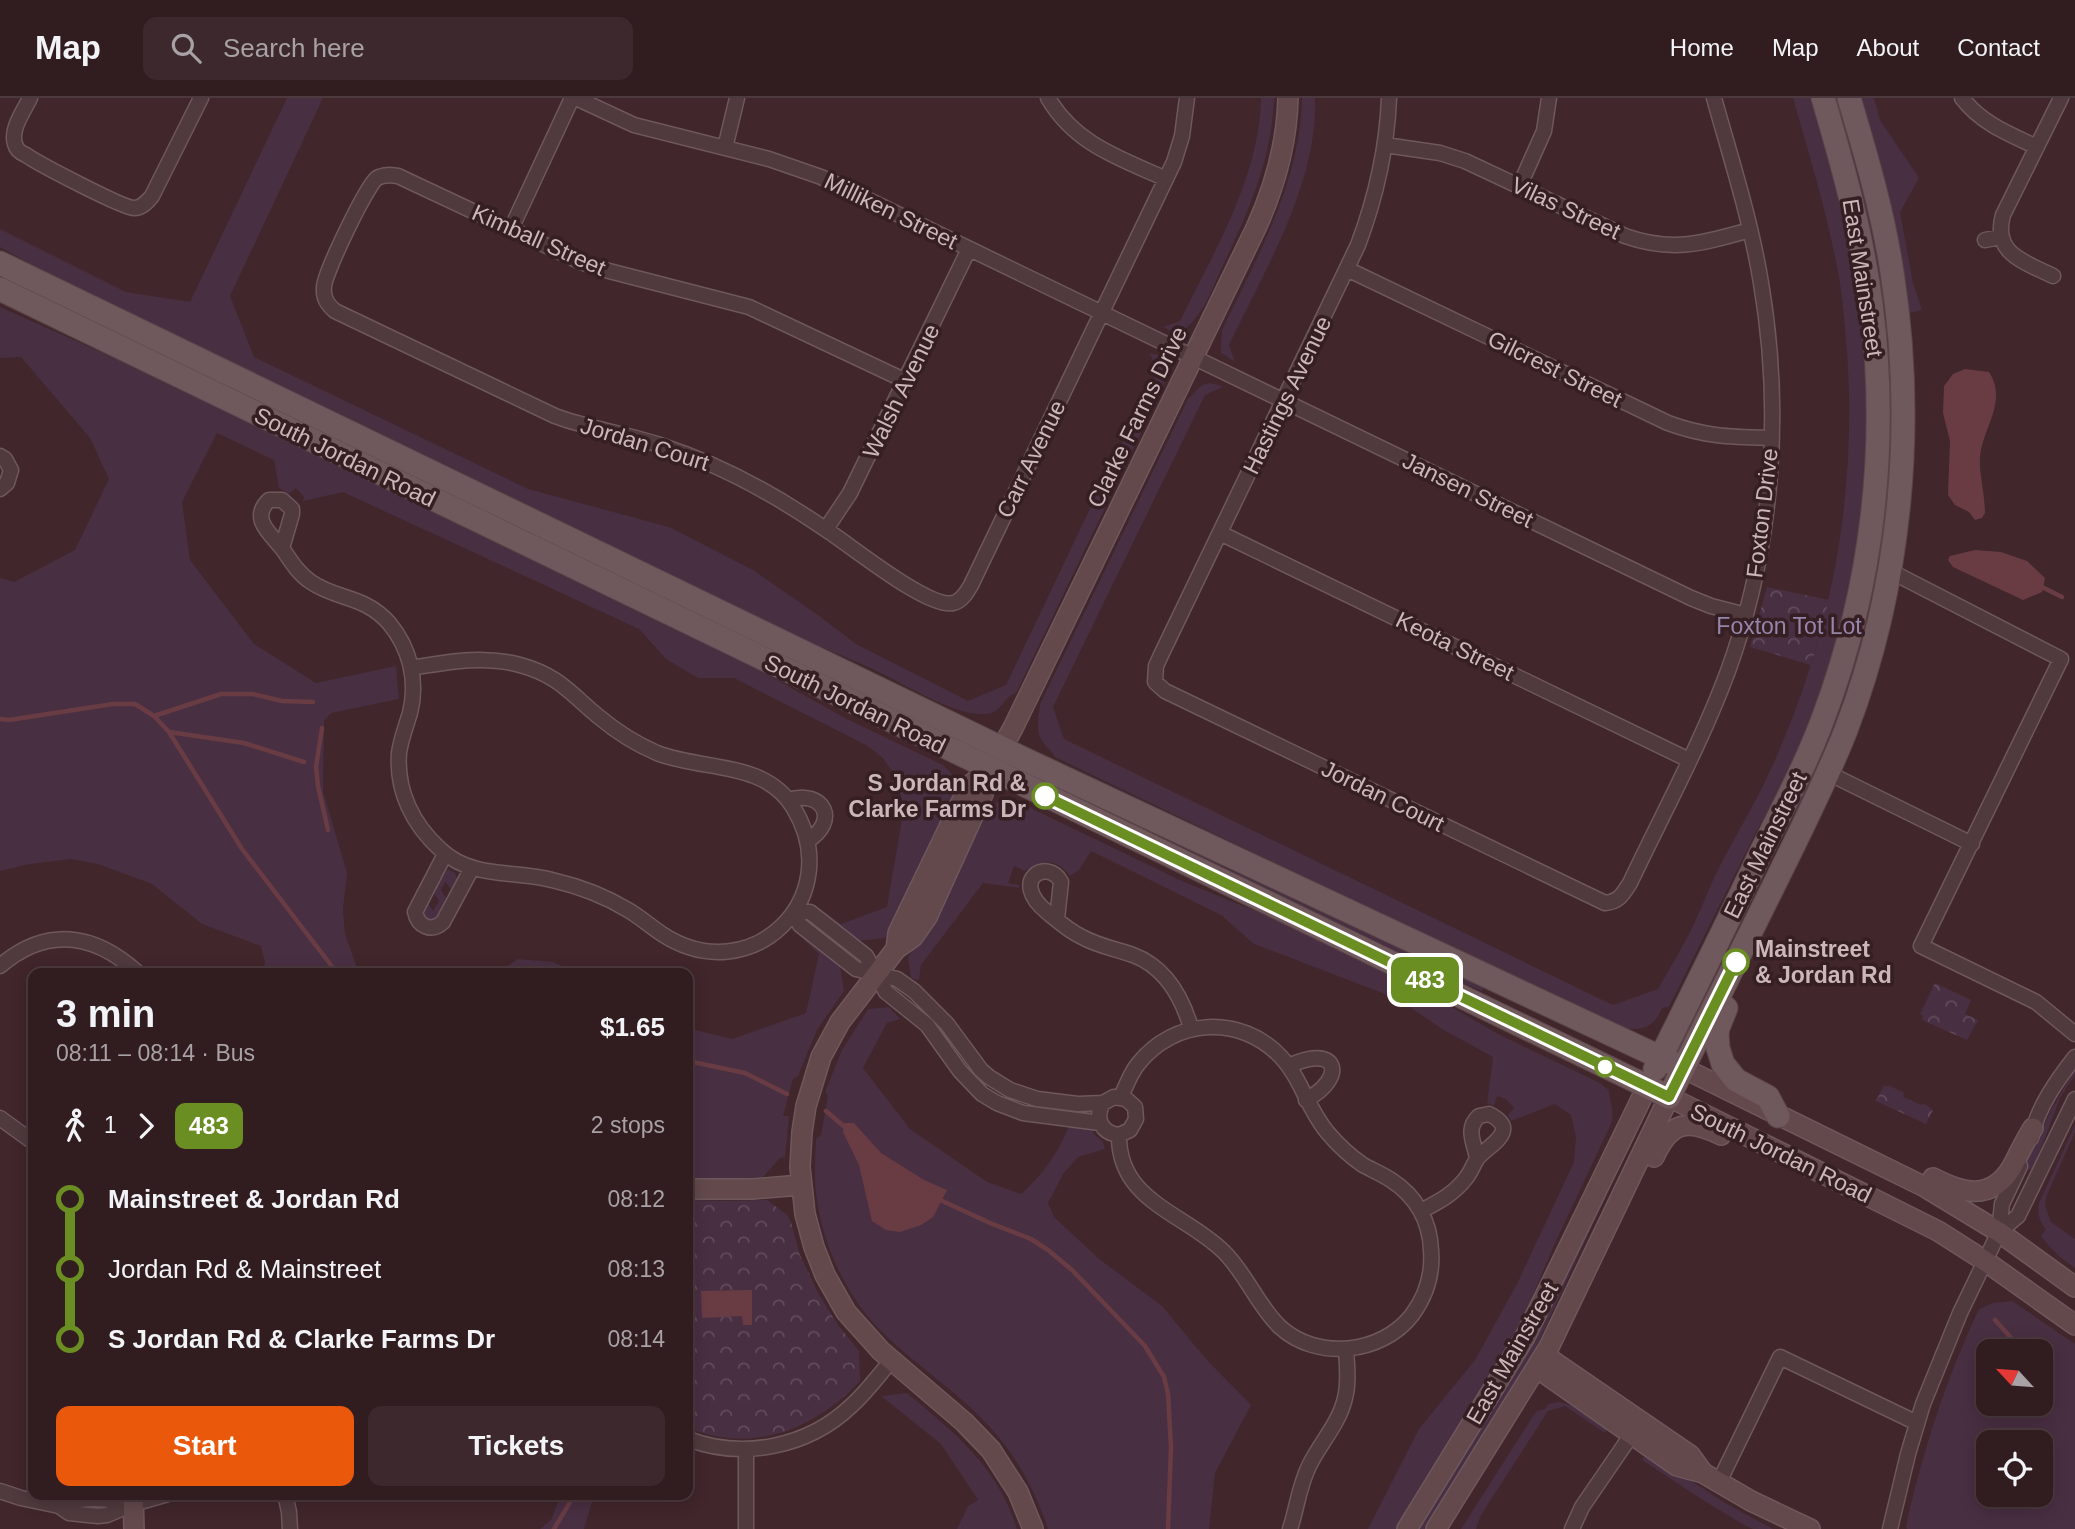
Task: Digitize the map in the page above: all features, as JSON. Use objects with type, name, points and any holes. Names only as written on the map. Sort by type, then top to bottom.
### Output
[{"type":"main road","name":"Clarke Farms Drive","points":[[1033,1529],[1015,1486],[991,1450],[964,1422],[891,1361],[855,1323],[831,1287],[812,1239],[801,1185],[802,1125],[821,1057],[833,1034],[895,949],[913,937],[927,918],[983,794],[990,769],[1003,748],[1194,357],[1269,196],[1282,153],[1288,98]]},
{"type":"main road","name":"East Mainstreet","points":[[1407,1529],[1525,1337],[1803,767],[1825,714],[1850,636],[1872,522],[1878,442],[1876,355],[1868,283],[1854,210],[1824,98]]},
{"type":"main road","name":"East Mainstreet","points":[[1436,1529],[1541,1361],[1828,773],[1865,673],[1882,610],[1897,518],[1903,439],[1902,379],[1898,323],[1885,236],[1849,98]]},
{"type":"main road","name":"South Jordan Road","points":[[0,263],[1003,748],[1661,1058],[1891,1170],[1925,1187],[1999,1232],[2075,1287]]},
{"type":"main road","name":"South Jordan Road","points":[[0,289],[1916,1219],[1985,1261],[2075,1325]]},
{"type":"main road","points":[[1878,442],[1888,456],[1889,464],[1878,557],[1890,570]]},
{"type":"main road","points":[[1746,943],[1742,976],[1718,1027],[1718,1048],[1723,1064],[1731,1075],[1768,1097],[1778,1116]]},
{"type":"main road","points":[[1595,1252],[1617,1234],[1658,1148],[1666,1135],[1675,1128],[1684,1125],[1704,1128],[1760,1154],[1783,1153]]},
{"type":"main road","points":[[1891,1170],[1920,1172],[1962,1191],[1981,1191],[2007,1174],[2033,1128]]},
{"type":"main road","points":[[693,1189],[752,1189],[801,1185]]},
{"type":"main road","points":[[1541,1361],[1632,1434],[1677,1466],[1711,1477],[1767,1509],[1810,1529]]},
{"type":"main road","points":[[1541,1361],[1690,1455],[1711,1477]]},
{"type":"main road","points":[[133,1500],[134,1529]]},
{"type":"street","points":[[30,98],[15,130],[15,145],[19,150],[123,205],[135,208],[142,206],[152,196],[201,98]]},
{"type":"street","points":[[511,229],[574,98]]},
{"type":"street","name":"Milliken Street","points":[[574,98],[634,125],[769,159],[821,177],[1194,357]]},
{"type":"street","points":[[725,148],[737,98]]},
{"type":"street","points":[[1048,98],[1060,117],[1083,139],[1166,179]]},
{"type":"street","name":"Carr Avenue","points":[[956,603],[965,596],[971,585],[1166,179],[1179,149],[1187,98]]},
{"type":"street","name":"Hastings Avenue","points":[[1155,682],[1156,666],[1161,655],[1348,269],[1372,206],[1385,145],[1389,98]]},
{"type":"street","points":[[1520,185],[1544,131],[1549,98]]},
{"type":"street","name":"Foxton Drive","points":[[1613,902],[1619,899],[1630,883],[1721,690],[1746,615],[1765,521],[1772,438],[1769,343],[1750,230],[1714,98]]},
{"type":"street","points":[[1962,98],[1986,121],[2037,147]]},
{"type":"street","points":[[2053,276],[2013,256],[2001,237],[2001,228],[2003,215],[2061,98]]},
{"type":"street","name":"Vilas Street","points":[[1385,145],[1452,156],[1520,185],[1625,236],[1647,243],[1669,246],[1698,244],[1750,230]]},
{"type":"street","name":"Kimball Street","points":[[325,298],[327,274],[368,189],[373,181],[381,176],[398,176],[559,253],[594,267],[749,307],[906,381]]},
{"type":"street","points":[[1985,240],[2001,237]]},
{"type":"street","name":"Walsh Avenue","points":[[826,529],[850,493],[969,249]]},
{"type":"street","name":"Gilcrest Street","points":[[1348,269],[1668,423],[1704,435],[1772,438]]},
{"type":"street","name":"Jordan Court","points":[[325,298],[335,311],[543,411],[571,422],[660,445],[728,471],[771,493],[909,588],[945,604],[956,603]]},
{"type":"street","name":"Jansen Street","points":[[1194,357],[1691,598],[1746,615]]},
{"type":"street","points":[[0,456],[11,470],[7,483],[0,489]]},
{"type":"street","name":"Keota Street","points":[[1220,533],[1689,760]]},
{"type":"street","points":[[282,548],[293,566],[310,582],[355,599],[381,615],[399,638],[413,679],[412,702],[400,752],[405,800],[417,824],[444,854],[472,868],[537,876],[582,889],[628,910],[672,940],[711,952],[740,950],[759,943],[778,930],[802,899],[809,873],[807,841],[801,821],[788,800],[772,786],[748,772],[672,758],[630,740],[596,715],[567,688],[534,669],[500,660],[474,659],[411,668]]},
{"type":"street","points":[[1890,570],[2061,659],[1921,946],[2036,1002],[2075,1034]]},
{"type":"street","name":"Jordan Court","points":[[1155,682],[1165,691],[1598,900],[1613,902]]},
{"type":"street","points":[[1828,773],[1972,844]]},
{"type":"street","points":[[788,800],[805,797],[822,805],[825,810],[825,823],[819,834],[807,841]]},
{"type":"street","points":[[444,854],[415,912],[417,920],[426,927],[435,928],[443,922],[472,868]]},
{"type":"street","points":[[794,912],[800,925],[856,969],[897,979],[914,991],[940,1015],[989,1077],[1010,1090],[1037,1099],[1078,1104],[1104,1103],[1114,1097],[1121,1097],[1131,1102],[1136,1113],[1134,1125],[1119,1135],[1109,1133],[1100,1124],[1098,1115],[1104,1103]]},
{"type":"street","points":[[1057,919],[1083,938],[1134,956],[1154,967],[1178,994],[1191,1028]]},
{"type":"street","points":[[0,965],[37,943],[68,939],[102,947],[132,968]]},
{"type":"street","points":[[876,975],[886,992],[919,1018],[960,1071],[982,1094],[1015,1111],[1100,1124]]},
{"type":"street","points":[[1119,1135],[1122,1158],[1142,1194],[1198,1230],[1223,1251],[1237,1266],[1278,1325],[1304,1342],[1346,1349],[1371,1344],[1393,1333],[1409,1318],[1421,1300],[1432,1264],[1430,1237],[1421,1211],[1397,1184],[1363,1165],[1324,1129],[1289,1066],[1269,1045],[1228,1027],[1191,1028],[1150,1051],[1132,1073],[1121,1097]]},
{"type":"street","points":[[947,1052],[961,1042]]},
{"type":"street","points":[[1289,1066],[1317,1057],[1325,1058],[1331,1064],[1333,1069],[1330,1081],[1320,1093],[1306,1100]]},
{"type":"street","points":[[1890,1529],[1917,1423],[1947,1343],[1999,1232],[2002,1204],[2031,1143],[2033,1128],[2055,1085],[2075,1057]]},
{"type":"street","points":[[1034,1115],[1037,1099]]},
{"type":"street","points":[[1999,1232],[2018,1216],[2075,1099]]},
{"type":"street","points":[[0,1118],[28,1138]]},
{"type":"street","points":[[1421,1211],[1460,1186],[1477,1158]]},
{"type":"street","points":[[1295,1526],[1296,1503],[1308,1467],[1343,1407],[1347,1389],[1346,1349]]},
{"type":"street","points":[[1711,1477],[1780,1357],[1917,1423]]},
{"type":"street","points":[[693,1441],[710,1446],[746,1449],[793,1441],[824,1427],[851,1406],[891,1361]]},
{"type":"street","points":[[1572,1529],[1582,1507],[1632,1434]]},
{"type":"street","points":[[746,1449],[746,1529]]},
{"type":"street","points":[[0,1491],[28,1500]]},
{"type":"street","points":[[29,1500],[59,1506],[69,1513],[98,1516],[107,1515],[131,1500]]},
{"type":"street","points":[[286,1500],[290,1529]]},
{"type":"green space","points":[[287,98],[323,98],[230,296],[254,357],[528,489],[669,527],[753,570],[856,644],[968,701],[1006,685],[1157,372],[1150,353],[1158,355],[1167,366],[1164,385],[1016,693],[996,711],[974,714],[960,711],[916,692],[877,671],[783,631],[97,301],[0,247],[0,229],[126,292],[190,302]]},
{"type":"green space","points":[[1261,98],[1274,98],[1265,160],[1252,200],[1202,309],[1183,331],[1173,332],[1163,327],[1180,321],[1244,185],[1258,128]]},
{"type":"green space","points":[[1302,98],[1315,98],[1314,130],[1308,162],[1287,225],[1229,345],[1235,362],[1221,353],[1222,330],[1263,246],[1285,189],[1294,160]]},
{"type":"green space","points":[[1793,98],[1814,98],[1854,251],[1869,395],[1864,519],[1838,644],[1798,757],[1755,834],[1669,1007],[1662,1008],[1654,1021],[1644,1028],[1618,1029],[1055,757],[1039,735],[1040,704],[1188,399],[1203,385],[1216,384],[1223,387],[1205,395],[1053,707],[1064,739],[1613,1005],[1658,989],[1689,934],[1715,876],[1763,786],[1791,722],[1824,616],[1836,561],[1848,451],[1849,396],[1844,322],[1839,276],[1828,224]]},
{"type":"green space","points":[[1831,98],[1840,98],[1881,254],[1893,350],[1892,453],[1886,381]]},
{"type":"green space","points":[[1858,98],[1874,98],[1880,120],[1919,178],[1900,212],[1913,283],[1922,310],[1910,313],[1901,249],[1896,248]]},
{"type":"green space","points":[[0,307],[159,378],[745,662],[845,718],[943,765],[954,776],[957,790],[907,901],[885,938],[858,941],[819,911],[841,924],[887,907],[904,807],[895,776],[883,758],[866,745],[734,678],[698,678],[666,659],[639,629],[343,492],[303,501],[304,497],[296,488],[289,494],[279,488],[274,460],[217,433],[182,502],[190,560],[254,644],[316,683],[396,666],[399,699],[331,713],[324,721],[323,791],[347,873],[343,909],[345,934],[357,968],[262,968],[265,963],[261,946],[202,924],[152,884],[98,864],[71,859],[0,871],[0,578],[14,582],[75,550],[109,479],[90,438],[21,357],[0,358]]},
{"type":"green space","points":[[1874,572],[1879,574],[1863,647],[1836,732],[1772,869],[1827,735]]},
{"type":"green space","name":"Foxton Tot Lot","points":[[1767,587],[1829,600],[1811,665],[1750,647]]},
{"type":"green space","points":[[1005,800],[1016,801],[1182,881],[1309,933],[1405,980],[1500,1035],[1598,1082],[1609,1090],[1611,1124],[1514,1339],[1397,1529],[1368,1529],[1419,1429],[1475,1360],[1517,1284],[1574,1162],[1576,1137],[1571,1115],[1555,1104],[1511,1121],[1508,1115],[1514,1108],[1506,1099],[1497,1096],[1494,1106],[1487,1103],[1493,1057],[1442,1029],[1398,999],[1254,944],[1221,915],[1091,851],[1079,870],[1070,876],[1060,866],[1044,862],[1025,871],[1014,866],[1008,883],[1019,885],[1019,888],[983,883],[921,965],[919,980],[911,978],[908,957],[920,940],[983,815],[992,804]]},
{"type":"green space","points":[[1103,815],[1198,852],[1484,985],[1482,991],[1392,954]]},
{"type":"green space","points":[[448,869],[455,873],[458,881],[453,891],[445,882],[441,890],[448,901],[438,917],[431,921],[423,918],[421,909],[426,900],[433,911],[439,901],[432,890],[442,873]]},
{"type":"green space","points":[[803,937],[840,966],[844,991],[817,1030],[798,1076],[793,1079],[783,1116],[789,1116],[785,1157],[780,1158],[763,1177],[693,1178],[693,1029],[732,1039],[806,1013],[819,954]]},
{"type":"green space","points":[[518,959],[553,962],[567,968],[504,968]]},
{"type":"green space","points":[[1935,983],[1971,1000],[1965,1014],[1978,1020],[1967,1040],[1922,1020],[1923,1016],[1920,1014]]},
{"type":"green space","points":[[889,1007],[900,1019],[887,1023],[863,1068],[910,1129],[987,1182],[1021,1194],[1049,1163],[1069,1126],[1093,1130],[1103,1142],[1105,1149],[1078,1157],[1063,1174],[1048,1203],[1054,1217],[1098,1258],[1162,1306],[1206,1359],[1251,1405],[1215,1473],[1209,1529],[1048,1529],[1037,1500],[1006,1447],[974,1411],[871,1321],[848,1288],[830,1251],[819,1213],[815,1180],[816,1139],[821,1135],[828,1096],[825,1092],[842,1050],[868,1009]]},
{"type":"green space","points":[[2075,1070],[2075,1075],[2060,1098],[2033,1169],[2028,1170],[2025,1166],[2051,1110]]},
{"type":"green space","points":[[1884,1085],[1933,1110],[1926,1124],[1876,1101]]},
{"type":"green space","points":[[2075,1125],[2075,1132],[2046,1197],[2045,1206],[2051,1222],[2075,1239],[2075,1268],[2060,1257],[2041,1236],[2046,1229],[2038,1211],[2039,1203]]},
{"type":"green space","points":[[1634,1135],[1528,1365],[1427,1529],[1417,1529],[1525,1357]]},
{"type":"green space","points":[[693,1200],[767,1200],[787,1215],[800,1255],[818,1293],[838,1325],[859,1351],[860,1381],[823,1413],[781,1433],[735,1439],[693,1429]]},
{"type":"green space","points":[[2012,1301],[2075,1344],[2075,1529],[1907,1529],[1936,1415],[1979,1309],[1993,1303]]},
{"type":"green space","points":[[907,1393],[958,1437],[987,1469],[1009,1507],[1017,1529],[957,1529],[968,1506],[978,1500],[941,1444],[881,1396]]},
{"type":"green space","points":[[1559,1402],[1570,1405],[1572,1402],[1610,1426],[1605,1433],[1565,1406],[1548,1411],[1481,1515],[1476,1529],[1461,1529],[1533,1416],[1548,1404]]},
{"type":"green space","points":[[1647,1452],[1727,1504],[1773,1529],[1753,1529],[1706,1502],[1642,1460]]},
{"type":"green space","points":[[559,1500],[593,1500],[584,1529],[540,1529],[551,1520]]},
{"type":"shaded area","points":[[1965,369],[1989,372],[1996,393],[1993,414],[1980,457],[1985,513],[1982,518],[1975,520],[1969,512],[1955,505],[1948,495],[1950,441],[1943,413],[1944,386],[1953,374]]},
{"type":"shaded area","points":[[1975,550],[2001,552],[2027,561],[2045,578],[2042,592],[2023,600],[1953,567],[1948,560],[1950,556]]},
{"type":"shaded area","points":[[845,1123],[854,1123],[881,1153],[924,1180],[947,1190],[933,1217],[921,1225],[900,1232],[886,1230],[872,1221],[859,1165],[843,1132]]},
{"type":"shaded area","points":[[752,1290],[752,1325],[743,1325],[742,1316],[702,1318],[701,1291]]},
{"type":"waterway","points":[[2040,586],[2062,597]]},
{"type":"waterway","points":[[154,716],[221,694],[253,694],[282,701],[313,702]]},
{"type":"waterway","points":[[0,719],[9,720],[113,704],[135,704],[154,716],[169,732],[242,849],[333,968]]},
{"type":"waterway","points":[[322,728],[316,767],[328,830]]},
{"type":"waterway","points":[[169,732],[244,743],[304,762]]},
{"type":"waterway","points":[[693,1062],[745,1073],[787,1094]]},
{"type":"waterway","points":[[826,1111],[847,1129]]},
{"type":"waterway","points":[[938,1199],[1031,1239],[1048,1250],[1072,1270],[1145,1346],[1164,1377],[1168,1394],[1171,1447],[1168,1529]]},
{"type":"waterway","points":[[1995,1320],[2012,1339]]},
{"type":"waterway","points":[[554,1529],[571,1500]]},
{"type":"bus line","name":"483","points":[[1045,796],[1669,1097],[1736,962]]},
{"type":"place","name":"S Jordan Rd & Clarke Farms Dr","points":[[1045,796]]},
{"type":"place","name":"Mainstreet & Jordan Rd","points":[[1736,962]]}]
